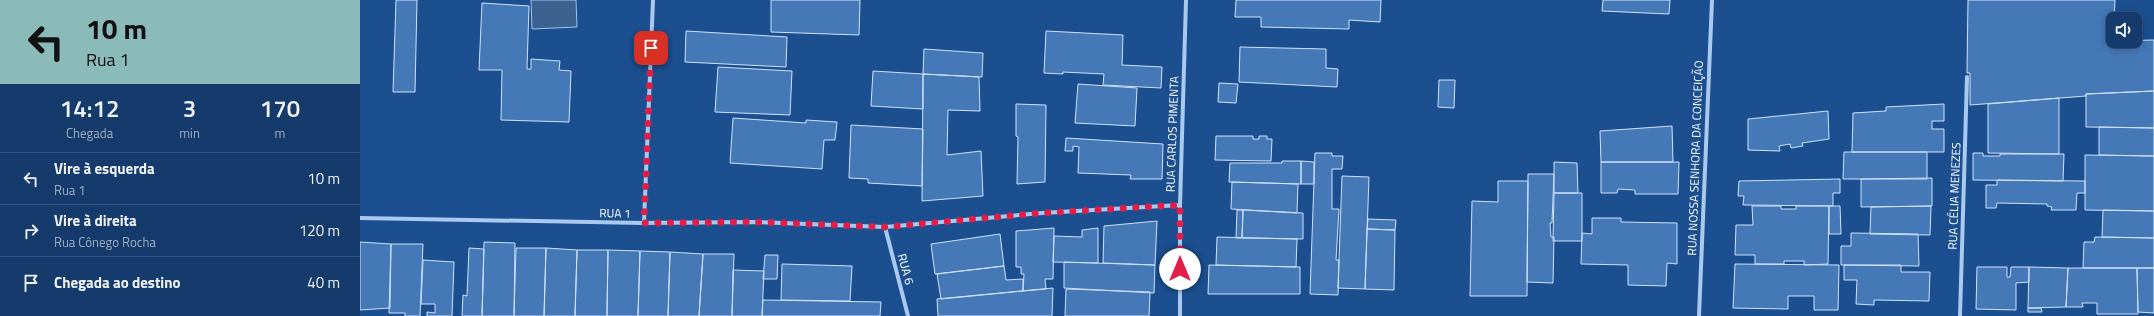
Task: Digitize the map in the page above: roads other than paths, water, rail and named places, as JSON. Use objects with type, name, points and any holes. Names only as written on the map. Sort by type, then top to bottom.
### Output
[{"type":"street","points":[[644,223],[653,0]]},
{"type":"street","name":"RUA CARLOS PIMENTA","points":[[1180,316],[1180,205],[1186,0]]},
{"type":"street","name":"RUA NOSSA SENHORA DA CONCEIÇÃO","points":[[1699,316],[1712,0]]},
{"type":"street","name":"RUA CÉLIA MENEZES","points":[[1960,316],[1967,77]]},
{"type":"street","name":"RUA 1","points":[[360,218],[644,223],[755,222],[885,227],[1042,213],[1180,205]]},
{"type":"street","name":"RUA 6","points":[[885,227],[908,316]]},
{"type":"water","points":[[531,0],[576,0],[577,27],[532,29]]}]
